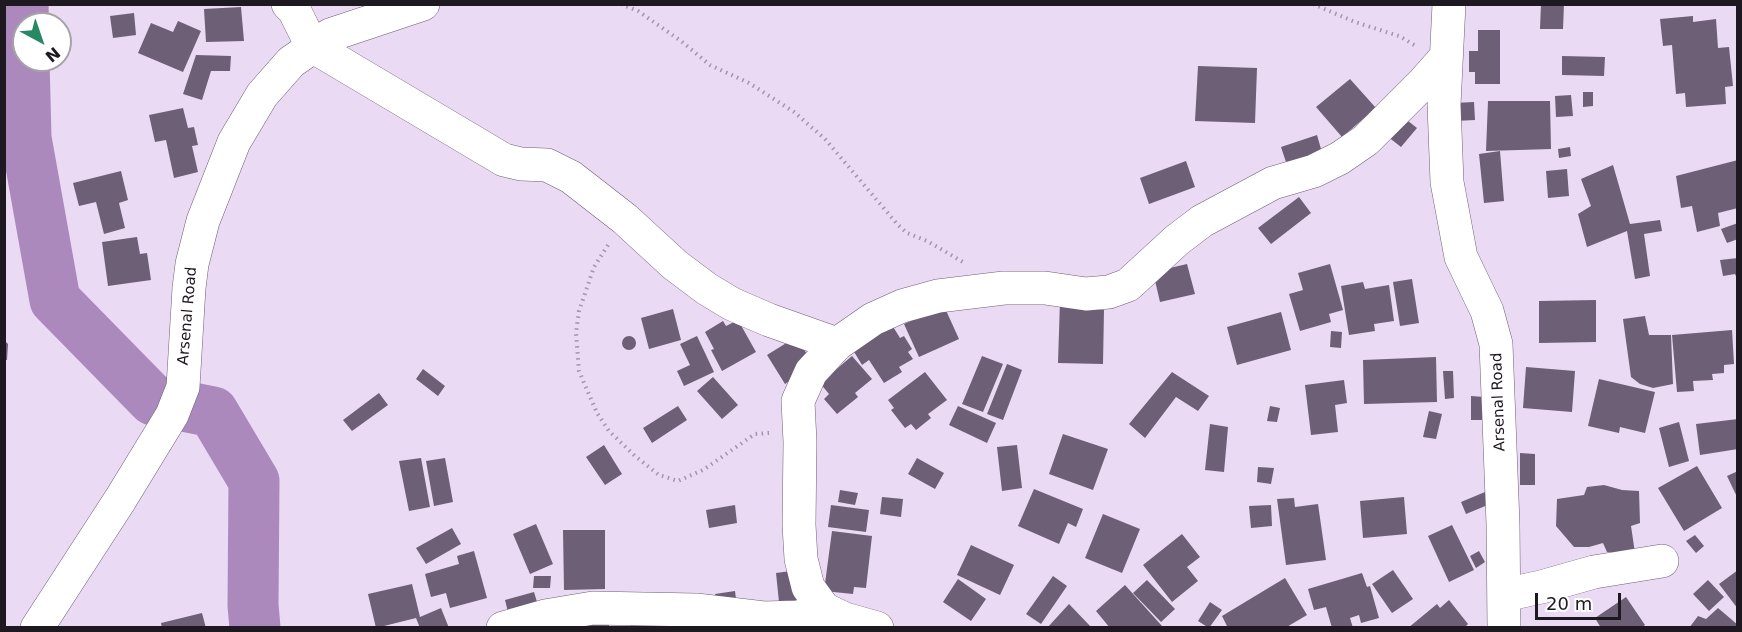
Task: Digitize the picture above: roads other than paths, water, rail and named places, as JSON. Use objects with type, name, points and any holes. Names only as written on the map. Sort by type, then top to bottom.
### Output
[{"type":"street","points":[[288,4],[294,10],[312,46],[504,160],[521,164],[547,165],[571,177],[625,219],[652,245],[707,290],[769,320],[837,344]]},
{"type":"street","name":"Arsenal Road","points":[[37,627],[172,415],[183,387],[189,288],[202,221],[234,142],[262,95],[291,62],[330,35],[423,4]]},
{"type":"street","name":"Arsenal Road","points":[[1449,4],[1441,63],[1447,182],[1461,257],[1487,310],[1496,344],[1502,468],[1504,627]]},
{"type":"street","points":[[877,627],[845,619],[824,609],[808,587],[801,559],[798,401],[811,372],[837,344],[873,319],[902,306],[938,296],[1004,288],[1045,288],[1086,294],[1109,292],[1128,285],[1177,240],[1202,221],[1273,183],[1314,171],[1340,158],[1366,140],[1441,63]]},
{"type":"street","points":[[1504,595],[1594,572],[1662,561]]},
{"type":"street","points":[[503,627],[545,616],[593,608],[696,610],[764,618],[797,617],[824,609]]},
{"type":"waterway","points":[[23,4],[23,12]]},
{"type":"waterway","points":[[24,72],[26,138],[55,300],[153,400],[213,412],[254,481],[253,605],[255,628]]}]
